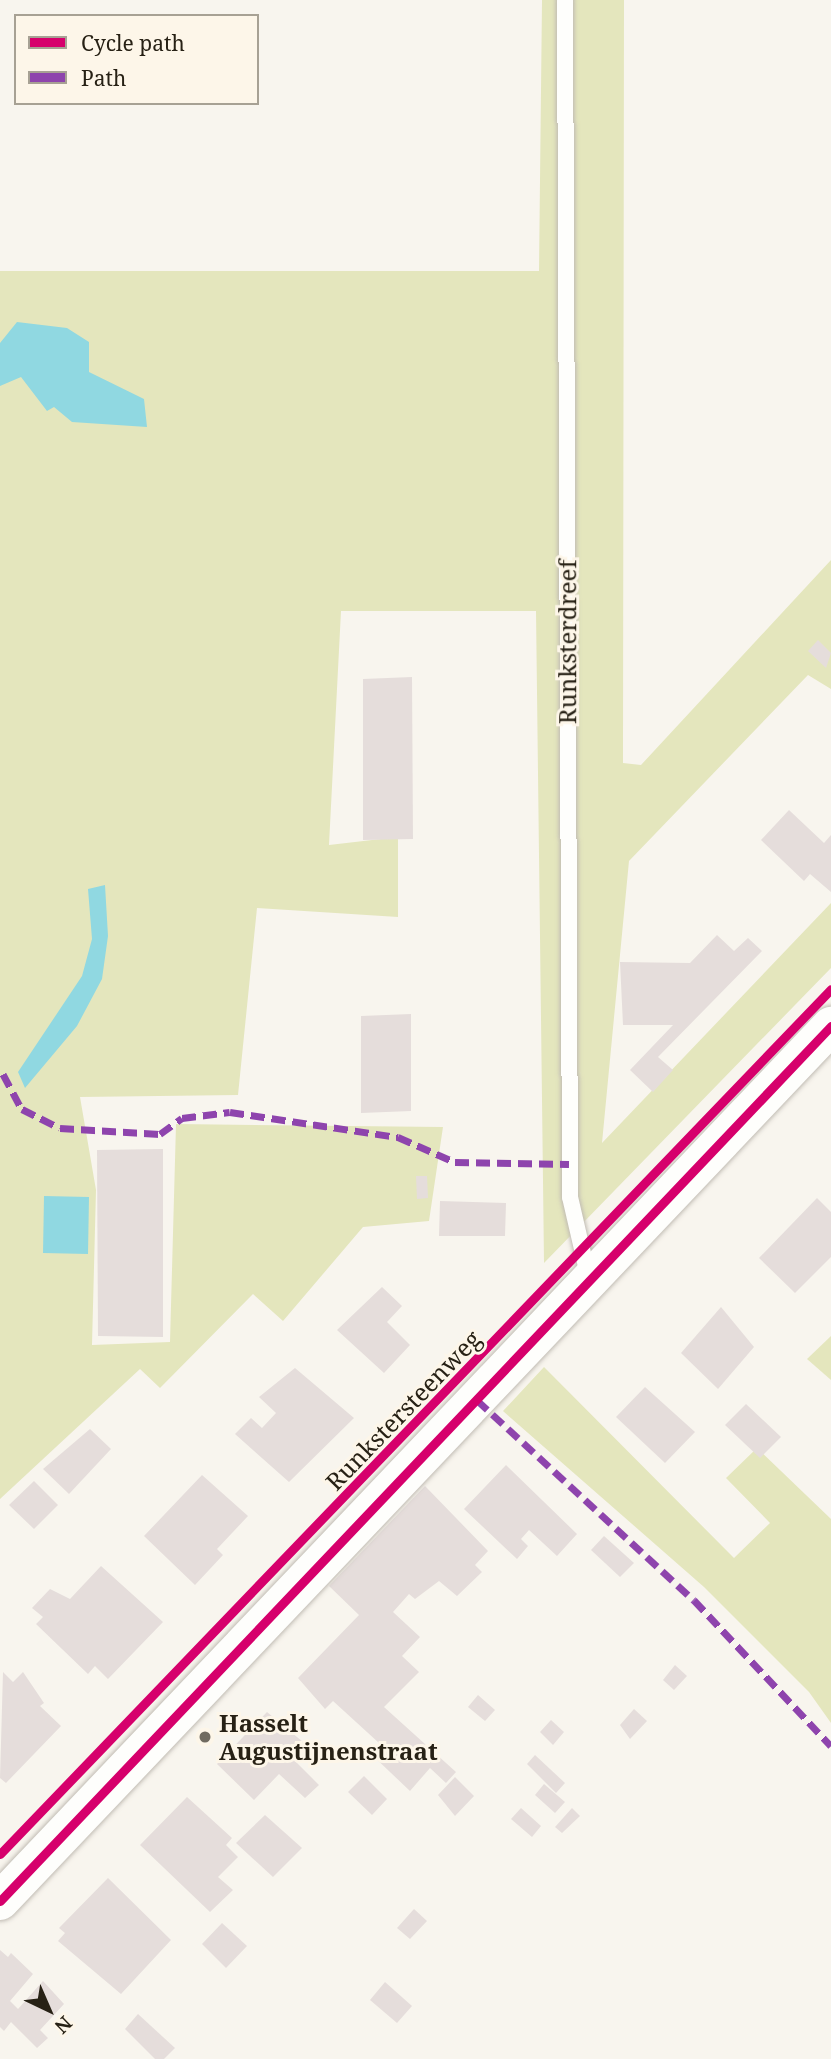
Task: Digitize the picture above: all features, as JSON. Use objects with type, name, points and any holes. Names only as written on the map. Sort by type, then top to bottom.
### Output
[{"type":"street","name":"Runkstersteenweg","points":[[0,1901],[831,1026]]},
{"type":"lane","name":"Runksterdreef","points":[[565,0],[570,1197],[590,1281]]},
{"type":"green space","points":[[542,0],[624,0],[623,763],[641,765],[831,560],[831,689],[808,675],[629,861],[602,1143],[831,903],[831,968],[544,1263],[536,611],[341,611],[329,845],[398,837],[398,917],[257,908],[238,1095],[80,1097],[96,1190],[92,1345],[170,1342],[176,1124],[443,1127],[429,1221],[363,1227],[283,1321],[253,1294],[160,1388],[140,1369],[0,1499],[0,271],[539,271]]},
{"type":"green space","points":[[831,1336],[831,1380],[807,1359]]},
{"type":"green space","points":[[544,1367],[734,1558],[770,1523],[726,1478],[757,1448],[831,1519],[831,1723],[809,1692],[704,1587],[503,1411]]},
{"type":"water","points":[[17,322],[67,328],[89,342],[89,372],[144,399],[147,427],[72,422],[54,407],[47,411],[21,377],[0,386],[0,343]]},
{"type":"water","points":[[105,885],[108,936],[102,979],[77,1026],[25,1088],[18,1072],[82,976],[92,939],[88,889]]},
{"type":"water","points":[[44,1196],[89,1197],[88,1254],[43,1253]]},
{"type":"building","points":[[818,640],[831,653],[826,668],[808,651]]},
{"type":"building","points":[[412,677],[413,839],[363,840],[363,679]]},
{"type":"building","points":[[789,810],[824,843],[831,835],[831,892],[810,874],[804,881],[761,840]]},
{"type":"building","points":[[717,935],[734,951],[748,938],[762,951],[658,1057],[673,1070],[653,1092],[630,1070],[673,1025],[623,1025],[620,962],[690,963]]},
{"type":"building","points":[[411,1014],[411,1111],[361,1113],[361,1016]]},
{"type":"building","points":[[163,1149],[163,1337],[98,1336],[97,1150]]},
{"type":"building","points":[[416,1176],[427,1176],[428,1198],[417,1199]]},
{"type":"building","points":[[817,1198],[831,1212],[831,1257],[795,1293],[759,1258]]},
{"type":"building","points":[[440,1201],[506,1203],[505,1236],[439,1236]]},
{"type":"building","points":[[382,1287],[402,1306],[387,1322],[410,1345],[384,1373],[337,1330]]},
{"type":"building","points":[[721,1307],[754,1347],[718,1389],[681,1353]]},
{"type":"building","points":[[295,1368],[354,1418],[289,1482],[235,1434],[251,1418],[262,1428],[276,1413],[259,1397]]},
{"type":"building","points":[[645,1387],[695,1432],[665,1463],[616,1417]]},
{"type":"building","points":[[746,1404],[781,1437],[760,1458],[725,1425]]},
{"type":"building","points":[[90,1429],[111,1449],[69,1494],[43,1469]]},
{"type":"building","points":[[506,1465],[577,1534],[557,1556],[529,1530],[521,1539],[528,1546],[517,1559],[464,1509]]},
{"type":"building","points":[[202,1475],[248,1516],[217,1549],[223,1555],[195,1585],[144,1536]]},
{"type":"building","points":[[34,1481],[58,1505],[34,1529],[9,1505]]},
{"type":"building","points":[[425,1486],[488,1551],[475,1565],[482,1572],[457,1596],[439,1581],[415,1599],[409,1594],[393,1612],[420,1637],[402,1656],[419,1672],[384,1707],[456,1772],[446,1783],[430,1768],[410,1791],[370,1753],[379,1743],[333,1701],[325,1709],[298,1678],[359,1615],[329,1586]]},
{"type":"building","points":[[604,1536],[634,1563],[620,1577],[591,1550]]},
{"type":"building","points":[[101,1566],[163,1622],[108,1679],[95,1666],[88,1674],[36,1624],[43,1617],[32,1608],[50,1589],[70,1599]]},
{"type":"building","points":[[675,1665],[687,1676],[674,1690],[663,1680]]},
{"type":"building","points":[[3,1672],[13,1682],[23,1672],[44,1703],[40,1706],[61,1726],[6,1783],[0,1778]]},
{"type":"building","points":[[478,1695],[495,1710],[485,1721],[468,1707]]},
{"type":"building","points":[[634,1709],[647,1721],[630,1739],[620,1725]]},
{"type":"building","points":[[267,1712],[303,1742],[294,1760],[319,1785],[305,1798],[279,1774],[254,1800],[217,1764]]},
{"type":"building","points":[[551,1720],[564,1732],[553,1745],[540,1732]]},
{"type":"building","points":[[535,1755],[565,1783],[556,1793],[527,1764]]},
{"type":"building","points":[[364,1776],[387,1799],[372,1815],[348,1792]]},
{"type":"building","points":[[455,1777],[474,1796],[455,1816],[438,1795]]},
{"type":"building","points":[[544,1784],[565,1802],[555,1813],[535,1795]]},
{"type":"building","points":[[187,1797],[232,1838],[226,1845],[238,1857],[218,1877],[233,1890],[210,1912],[140,1845]]},
{"type":"building","points":[[521,1808],[541,1826],[532,1837],[511,1819]]},
{"type":"building","points":[[572,1808],[580,1816],[562,1833],[555,1827]]},
{"type":"building","points":[[265,1815],[302,1848],[273,1877],[236,1843]]},
{"type":"building","points":[[108,1878],[171,1940],[121,1994],[58,1941],[65,1933],[59,1928]]},
{"type":"building","points":[[414,1909],[427,1921],[410,1939],[397,1928]]},
{"type":"building","points":[[222,1923],[247,1946],[226,1968],[202,1944]]},
{"type":"building","points":[[0,1950],[8,1957],[11,1953],[33,1974],[10,2001],[18,2009],[43,1981],[64,2004],[40,2030],[48,2038],[37,2048],[11,2022],[4,2031],[0,2027]]},
{"type":"building","points":[[385,1982],[412,2006],[397,2023],[370,2000]]},
{"type":"building","points":[[138,2014],[175,2048],[164,2059],[155,2059],[125,2029]]},
{"type":"marked path","points":[[3,1074],[22,1109],[60,1128],[160,1134],[182,1118],[230,1112],[398,1137],[455,1162],[569,1164]]},
{"type":"marked path","points":[[477,1400],[694,1600],[831,1746]]},
{"type":"cycle path","points":[[0,1854],[831,989]]},
{"type":"cycle path","points":[[0,1901],[831,1026]]},
{"type":"place","name":"Hasselt Augustijnenstraat","points":[[205,1737]]}]
